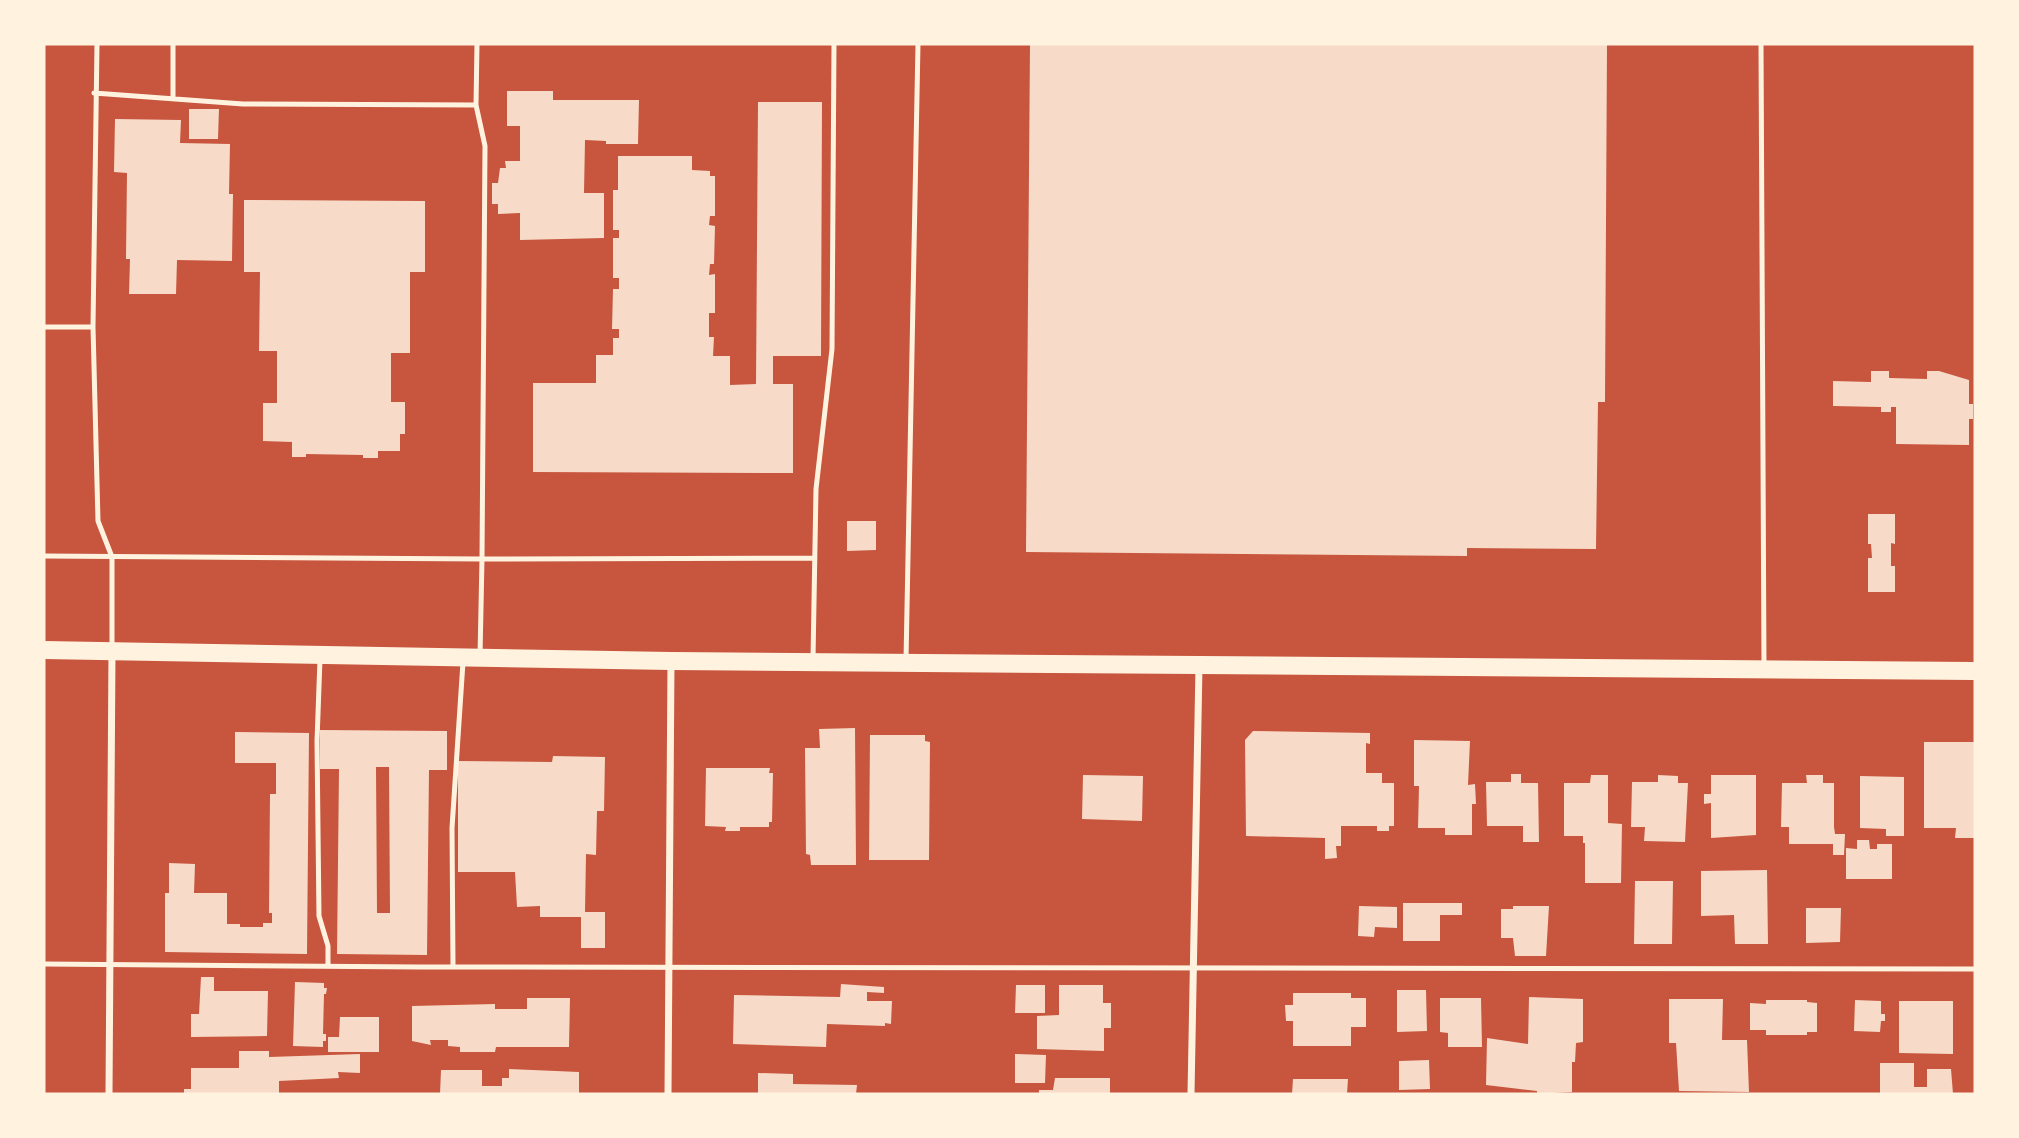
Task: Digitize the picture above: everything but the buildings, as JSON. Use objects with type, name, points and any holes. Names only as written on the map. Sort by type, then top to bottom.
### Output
[{"type":"main road","points":[[44,650],[671,661],[1975,671]]},
{"type":"street","points":[[109,1094],[112,651]]},
{"type":"street","points":[[668,1094],[671,661]]},
{"type":"street","points":[[1191,1094],[1199,666]]},
{"type":"lane","points":[[97,44],[94,93],[93,327],[98,521],[112,557],[112,651]]},
{"type":"lane","points":[[173,44],[173,97]]},
{"type":"lane","points":[[453,966],[452,828],[482,559],[485,146],[476,105],[477,44]]},
{"type":"lane","points":[[813,662],[816,489],[832,349],[834,44]]},
{"type":"lane","points":[[906,663],[918,44]]},
{"type":"lane","points":[[1761,44],[1764,670]]},
{"type":"lane","points":[[94,93],[243,104],[476,105]]},
{"type":"lane","points":[[44,327],[93,327]]},
{"type":"lane","points":[[44,556],[815,558]]},
{"type":"lane","points":[[320,655],[317,741],[318,904],[328,946],[328,966]]},
{"type":"lane","points":[[44,964],[1975,969]]}]
